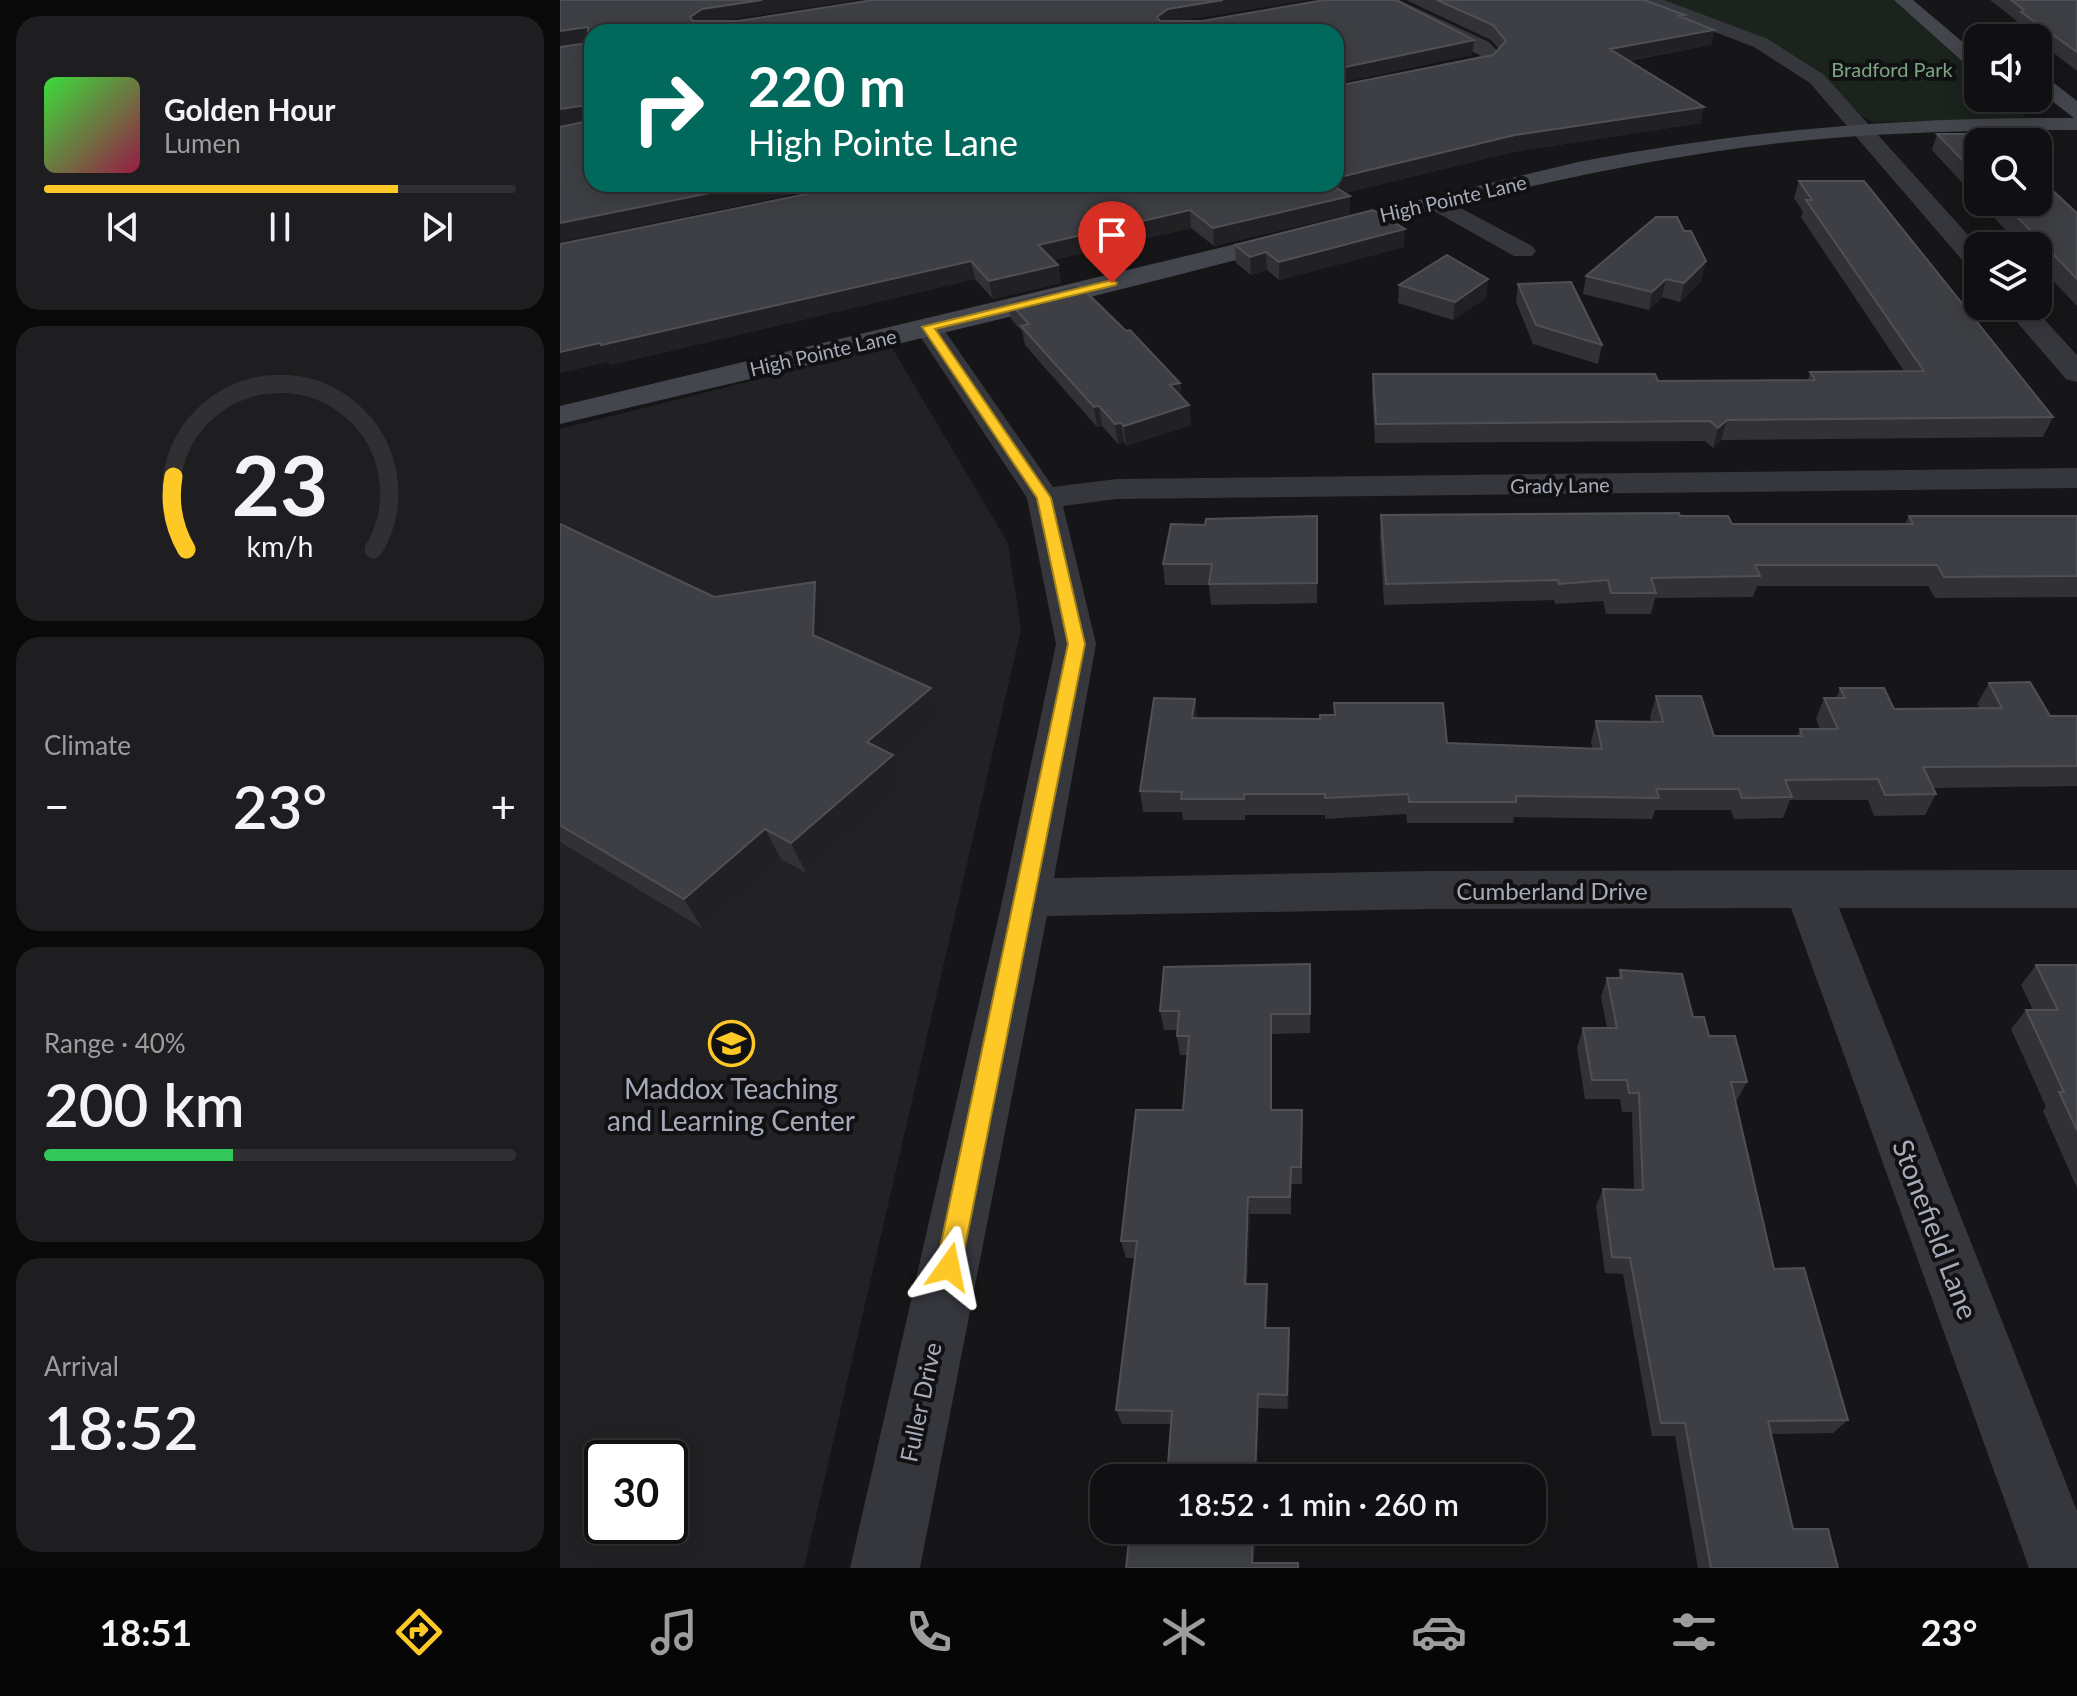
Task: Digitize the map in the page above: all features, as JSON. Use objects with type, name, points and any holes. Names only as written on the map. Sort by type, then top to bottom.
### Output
[{"type":"street","points":[[1344,91],[1484,63],[1492,56],[1482,46],[1385,0]]},
{"type":"street","points":[[1648,0],[1777,51],[1817,79],[1964,246]]},
{"type":"street","points":[[1903,0],[1964,53]]},
{"type":"street","points":[[2052,91],[2077,112]]},
{"type":"street","points":[[2032,112],[2045,124]]},
{"type":"street","name":"High Pointe Lane","points":[[560,415],[1434,201],[1714,145],[1859,130],[2045,124],[2073,135]]},
{"type":"street","points":[[1434,201],[1523,251]]},
{"type":"street","points":[[2030,320],[2077,373]]},
{"type":"street","name":"Fuller Drive","points":[[885,1568],[1027,897],[1076,644],[1044,498],[928,327]]},
{"type":"street","name":"Grady Lane","points":[[1044,498],[1117,489],[1340,489],[2077,478]]},
{"type":"street","name":"Cumberland Drive","points":[[1027,897],[1428,890],[2077,889]]},
{"type":"street","name":"Stonefield Lane","points":[[1808,890],[2064,1568]]},
{"type":"shaded area","name":"Maddox Teaching and Learning Center","points":[[891,346],[1008,543],[1021,630],[804,1568],[560,1568],[560,429]]},
{"type":"green space","name":"Bradford Park","points":[[1658,0],[1895,0],[1964,60],[1964,112],[2021,112],[2025,116],[2015,121],[1874,122],[1846,104],[1805,63],[1733,27]]},
{"type":"building","points":[[560,0],[762,0],[702,9],[690,17],[693,21],[738,21],[873,0],[1223,0],[1168,9],[1157,17],[1160,21],[1202,21],[1324,0],[1396,0],[1474,40],[1344,67],[1344,24],[584,24],[584,28],[560,31]]},
{"type":"building","points":[[1437,0],[1644,0],[1685,15],[1679,16],[1714,30],[1610,49],[1704,107],[1515,135],[1344,176],[1344,84],[1493,55],[1506,41],[1493,25]]},
{"type":"building","points":[[2011,0],[2077,0],[2077,52],[2052,34],[2052,24],[2038,24],[2021,12],[2024,10]]},
{"type":"building","points":[[584,44],[584,105],[560,109],[560,47]]},
{"type":"building","points":[[584,122],[584,192],[715,192],[560,223],[560,127]]},
{"type":"building","points":[[1937,134],[1964,134],[1964,162]]},
{"type":"building","points":[[1799,181],[1864,181],[1964,306],[1964,320],[1975,320],[2053,417],[1727,420],[1718,428],[1710,421],[1376,424],[1373,374],[1655,374],[1658,381],[1815,380],[1810,372],[1924,371],[1806,200],[1812,200]]},
{"type":"building","points":[[2052,190],[2077,213],[2077,279],[2052,253],[2052,232],[2032,232],[2016,216],[2052,216]]},
{"type":"building","points":[[817,192],[1343,192],[1350,196],[1213,228],[1190,210],[1038,245],[1058,265],[989,281],[971,261],[560,352],[560,244]]},
{"type":"building","points":[[1373,210],[1405,229],[1279,262],[1266,252],[1250,257],[1235,245]]},
{"type":"building","points":[[1656,217],[1677,217],[1684,231],[1691,231],[1706,261],[1684,283],[1666,279],[1652,292],[1586,276]]},
{"type":"building","points":[[1447,255],[1488,279],[1455,302],[1399,285]]},
{"type":"building","points":[[1571,282],[1602,345],[1536,325],[1518,284]]},
{"type":"building","points":[[1078,284],[1126,331],[1130,330],[1180,383],[1170,385],[1189,405],[1124,426],[1115,424],[1099,406],[1094,407],[1021,326],[1029,324],[1008,301]]},
{"type":"building","points":[[1679,513],[1680,516],[1728,516],[1732,524],[1913,524],[1909,516],[2077,516],[2077,576],[1944,577],[1937,565],[1755,565],[1760,576],[1651,578],[1656,593],[1611,593],[1608,580],[1559,584],[1558,580],[1386,584],[1381,515]]},
{"type":"building","points":[[1317,516],[1317,583],[1209,584],[1212,564],[1163,564],[1171,524],[1205,525],[1206,519]]},
{"type":"building","points":[[560,524],[714,597],[815,582],[813,635],[931,688],[867,742],[893,755],[791,843],[765,829],[684,899],[560,825]]},
{"type":"building","points":[[2030,682],[2050,716],[2077,716],[2077,766],[1923,767],[1936,794],[1885,795],[1878,779],[1785,780],[1792,797],[1742,798],[1739,789],[1656,789],[1659,798],[1516,796],[1516,802],[1409,802],[1408,794],[1325,798],[1325,794],[1244,794],[1244,799],[1181,799],[1182,792],[1140,791],[1154,698],[1195,699],[1192,718],[1320,719],[1320,715],[1335,715],[1334,703],[1443,703],[1447,743],[1602,749],[1596,721],[1663,722],[1656,696],[1701,696],[1714,736],[1802,736],[1800,729],[1838,729],[1824,698],[1845,698],[1840,688],[1884,688],[1894,709],[2002,708],[1989,683]]},
{"type":"building","points":[[1310,964],[1310,1014],[1271,1014],[1271,1110],[1302,1110],[1301,1167],[1291,1167],[1290,1197],[1248,1197],[1245,1284],[1267,1284],[1265,1328],[1289,1328],[1287,1395],[1258,1394],[1256,1464],[1168,1464],[1172,1411],[1116,1410],[1137,1241],[1121,1241],[1136,1110],[1183,1110],[1189,1036],[1177,1036],[1179,1011],[1160,1011],[1164,967]]},
{"type":"building","points":[[2036,965],[2077,965],[2077,1130],[2059,1092],[2064,1092],[2026,1010],[2058,1010]]},
{"type":"building","points":[[1620,970],[1682,974],[1693,1017],[1704,1017],[1709,1036],[1735,1036],[1747,1082],[1731,1082],[1774,1269],[1804,1268],[1848,1420],[1768,1421],[1793,1529],[1828,1529],[1838,1568],[1711,1568],[1685,1423],[1661,1423],[1630,1258],[1612,1257],[1603,1189],[1643,1190],[1639,1093],[1629,1093],[1627,1080],[1592,1080],[1583,1028],[1617,1028],[1607,978],[1622,978]]},
{"type":"building","points":[[1129,1544],[1253,1544],[1252,1563],[1298,1563],[1298,1568],[1126,1568]]},
{"type":"place","name":"Maddox Teaching and Learning Center","points":[[731,1044]]},
{"type":"route","points":[[949,1267],[1027,897],[1076,644],[1044,498],[928,327],[1112,283]]}]
